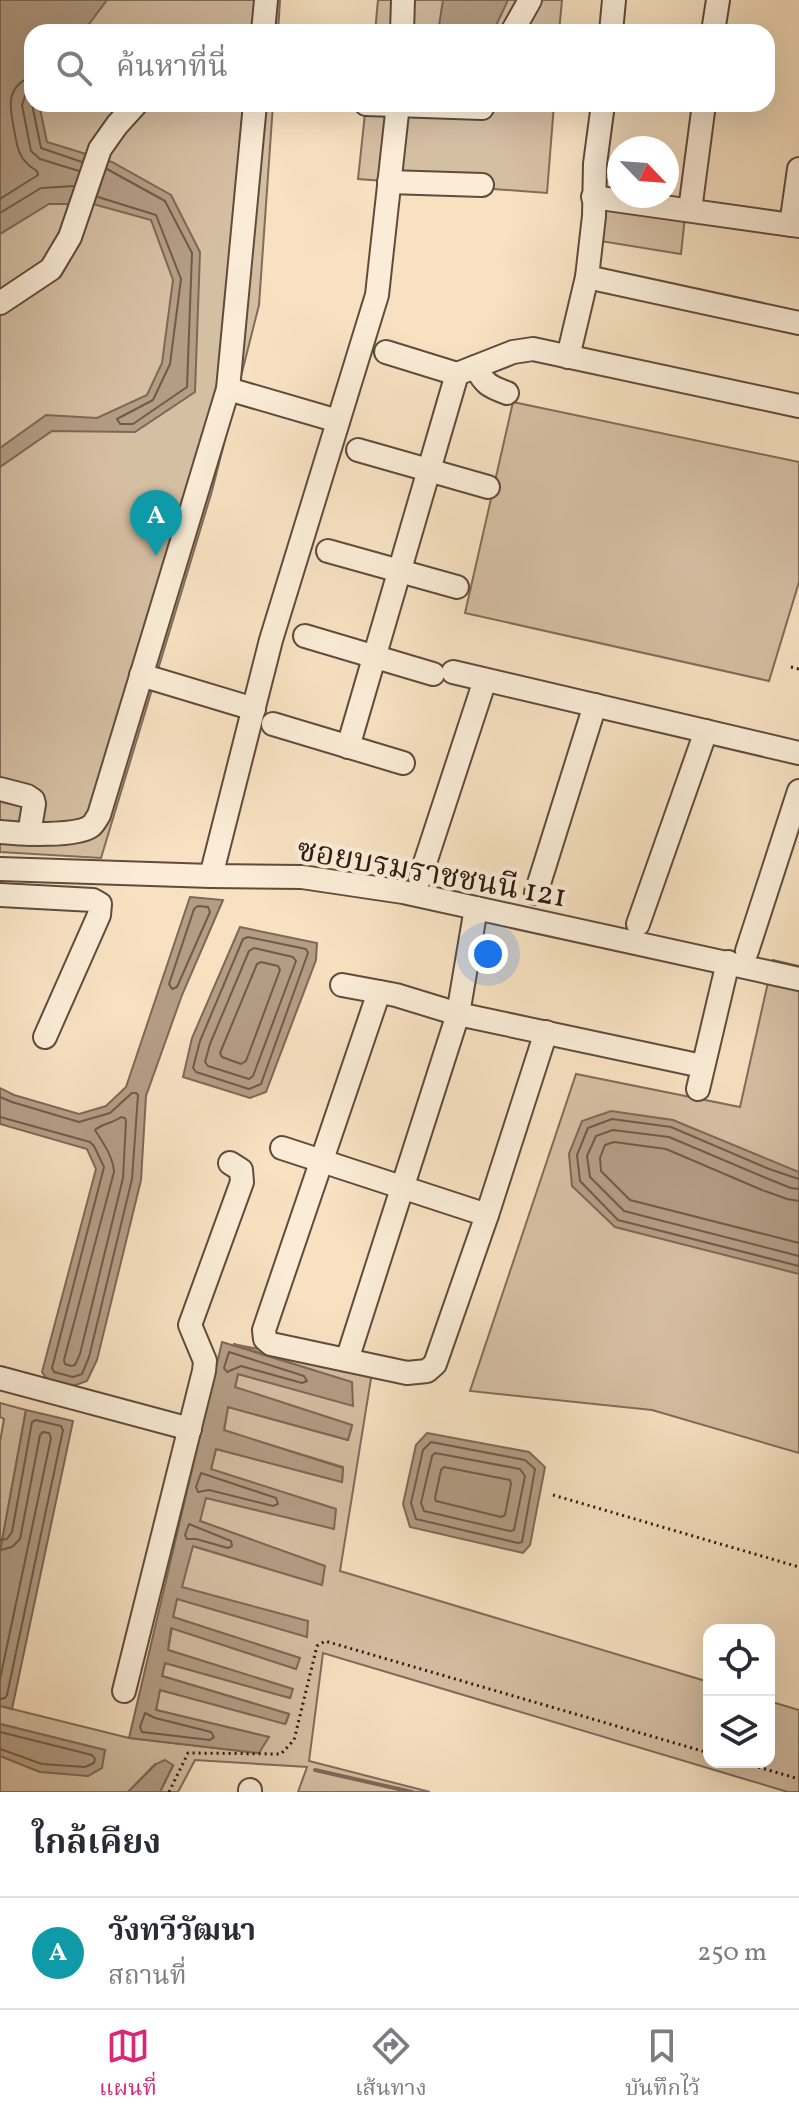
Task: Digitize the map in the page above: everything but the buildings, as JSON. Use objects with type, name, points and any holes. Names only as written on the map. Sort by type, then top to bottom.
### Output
[{"type":"street","points":[[264,24],[266,0]]},
{"type":"street","points":[[402,24],[403,0]]},
{"type":"street","points":[[516,24],[530,0]]},
{"type":"street","points":[[612,24],[614,0]]},
{"type":"street","points":[[714,24],[718,0]]},
{"type":"street","points":[[0,303],[51,269],[70,237],[100,149],[129,112]]},
{"type":"street","points":[[0,832],[29,834],[82,830],[93,825],[99,815],[228,389],[254,112]]},
{"type":"street","points":[[211,876],[271,640],[377,295],[397,112]]},
{"type":"street","points":[[568,357],[587,277],[602,112]]},
{"type":"street","points":[[690,210],[703,112]]},
{"type":"street","points":[[593,197],[795,225],[799,169]]},
{"type":"street","points":[[389,182],[482,185]]},
{"type":"street","points":[[587,277],[799,323]]},
{"type":"street","points":[[466,370],[524,349],[799,406]]},
{"type":"street","points":[[386,352],[466,370],[490,387],[507,393]]},
{"type":"street","points":[[348,747],[430,470],[466,370]]},
{"type":"street","points":[[228,389],[338,421]]},
{"type":"street","points":[[358,450],[488,487]]},
{"type":"street","points":[[328,551],[457,587]]},
{"type":"street","points":[[305,636],[443,673],[799,753]]},
{"type":"street","points":[[141,675],[254,709]]},
{"type":"street","points":[[420,878],[485,680]]},
{"type":"street","points":[[536,893],[595,705]]},
{"type":"street","points":[[273,724],[403,763]]},
{"type":"street","points":[[638,924],[706,731]]},
{"type":"street","points":[[0,789],[33,800],[29,834]]},
{"type":"street","points":[[698,1089],[702,1066],[737,956],[799,791]]},
{"type":"street","name":"ซอยบรมราชชนนี 121","points":[[0,869],[302,877],[403,892],[737,956],[799,979]]},
{"type":"street","points":[[0,895],[93,900],[100,904],[99,915],[45,1037]]},
{"type":"street","points":[[347,1360],[458,1014],[476,908]]},
{"type":"street","points":[[342,985],[396,995],[458,1014],[702,1066]]},
{"type":"street","points":[[379,992],[264,1330],[265,1339],[271,1344],[407,1373],[427,1371],[435,1364],[546,1032]]},
{"type":"street","points":[[282,1148],[487,1215]]},
{"type":"street","points":[[124,1691],[204,1371],[205,1361],[190,1325],[242,1182],[241,1170],[230,1163]]},
{"type":"street","points":[[0,1378],[190,1429]]},
{"type":"path","points":[[791,667],[799,669]]},
{"type":"path","points":[[553,1495],[799,1567]]},
{"type":"path","points":[[169,1792],[188,1753],[281,1754],[294,1740],[317,1646],[325,1641],[703,1751]]},
{"type":"path","points":[[761,1768],[799,1779]]},
{"type":"shaded area","points":[[0,0],[280,0],[278,24],[24,24],[24,112],[272,112],[259,305],[212,491],[101,858],[0,852]]},
{"type":"shaded area","points":[[378,0],[562,0],[560,24],[376,24]]},
{"type":"shaded area","points":[[365,112],[553,112],[547,193],[358,179]]},
{"type":"shaded area","points":[[597,203],[607,204],[607,208],[631,208],[685,216],[681,254],[594,240]]},
{"type":"shaded area","points":[[513,402],[799,462],[799,582],[769,681],[465,613]]},
{"type":"shaded area","points":[[773,960],[799,966],[799,1453],[652,1410],[470,1391],[576,1074],[740,1107]]},
{"type":"shaded area","points":[[233,1344],[372,1372],[340,1571],[703,1680],[703,1767],[323,1653],[309,1761],[430,1792],[298,1792],[307,1767],[195,1760],[178,1792],[160,1792],[173,1766],[155,1764],[128,1792],[0,1792],[0,1756],[40,1772],[104,1750],[0,1724],[0,1706],[129,1738],[258,1753],[268,1737],[156,1710],[160,1690],[286,1723],[289,1714],[162,1676],[165,1663],[290,1698],[292,1689],[168,1650],[172,1628],[296,1669],[299,1658],[173,1617],[177,1598],[307,1637],[307,1621],[181,1588],[192,1546],[322,1585],[324,1566],[200,1521],[205,1498],[336,1509],[211,1470],[216,1449],[342,1482],[343,1467],[224,1431],[228,1407],[348,1440],[352,1426],[235,1388],[238,1374],[352,1405],[352,1383]]},
{"type":"shaded area","points":[[0,1403],[26,1410],[0,1552],[0,1442],[4,1419],[0,1417]]},
{"type":"shaded area","points":[[775,1703],[799,1710],[799,1792],[788,1792],[708,1768],[775,1768]]},
{"type":"water","points":[[0,0],[107,0],[89,24],[24,24],[24,112],[41,112],[47,142],[112,162],[171,195],[200,252],[195,392],[135,432],[52,431],[0,467],[0,448],[46,415],[97,418],[147,395],[162,363],[173,280],[151,220],[93,204],[49,204],[0,234]]},
{"type":"water","points":[[443,0],[508,0],[497,24],[439,24]]},
{"type":"water","points":[[190,897],[223,900],[182,995],[146,1096],[141,1180],[97,1360],[87,1381],[73,1386],[47,1379],[42,1372],[96,1169],[87,1149],[0,1124],[0,1088],[79,1114],[106,1106],[126,1087]]},
{"type":"water","points":[[240,927],[317,943],[316,960],[266,1092],[250,1098],[183,1077],[192,1038]]},
{"type":"water","points":[[611,1111],[673,1120],[799,1172],[799,1274],[615,1227],[572,1186],[569,1154],[582,1121]]},
{"type":"water","points":[[222,1342],[352,1382],[353,1406],[238,1374],[235,1387],[352,1425],[348,1440],[228,1407],[224,1430],[343,1468],[342,1482],[216,1449],[211,1469],[336,1509],[334,1529],[206,1498],[200,1521],[325,1566],[322,1585],[193,1546],[182,1587],[308,1621],[307,1637],[177,1599],[173,1617],[300,1658],[296,1669],[171,1628],[168,1650],[293,1689],[290,1698],[165,1663],[162,1676],[289,1714],[285,1724],[160,1690],[156,1710],[269,1737],[259,1753],[129,1738]]},
{"type":"water","points":[[26,1410],[73,1421],[12,1709],[0,1706],[0,1552]]},
{"type":"water","points":[[427,1433],[529,1452],[545,1467],[530,1545],[523,1553],[410,1527],[403,1504],[416,1445]]},
{"type":"water","points":[[0,1724],[105,1750],[102,1768],[88,1776],[40,1772],[0,1756]]},
{"type":"water","points":[[165,1760],[173,1765],[160,1792],[128,1792],[156,1764]]},
{"type":"waterway","points":[[315,1770],[412,1792]]},
{"type":"place","name":"วังทวีวัฒนา","points":[[156,556]]}]
